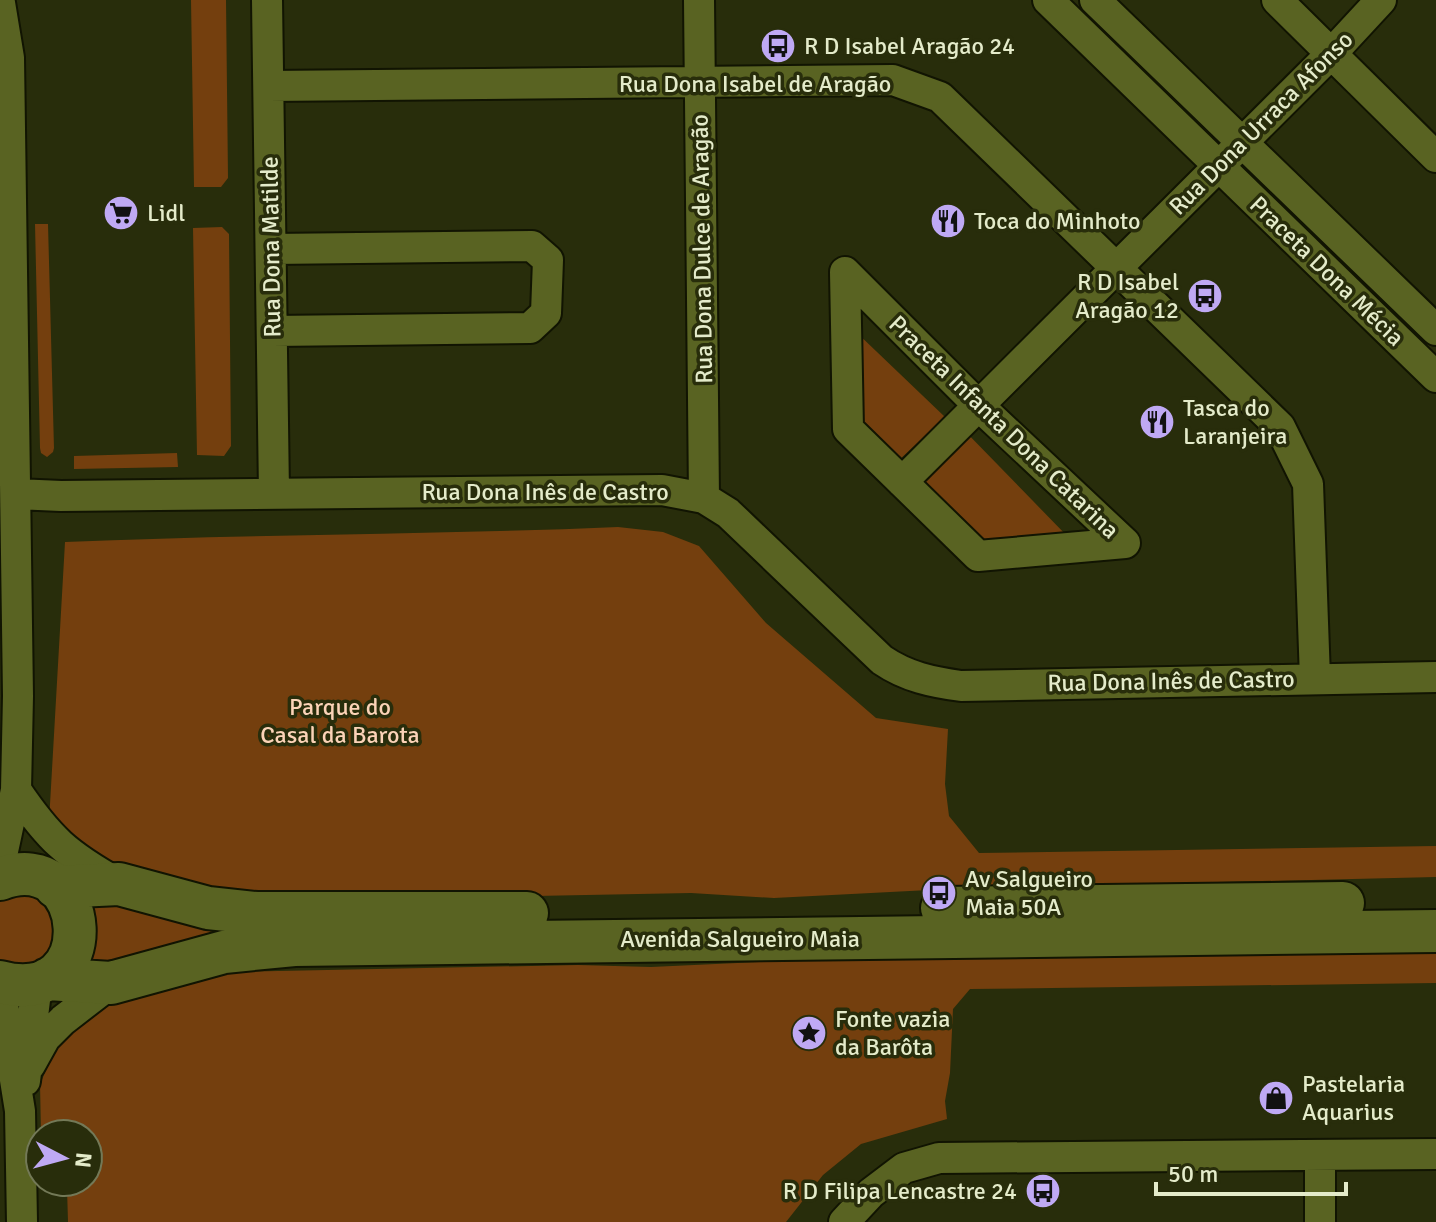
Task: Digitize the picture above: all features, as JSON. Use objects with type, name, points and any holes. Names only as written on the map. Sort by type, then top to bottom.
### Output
[{"type":"street","name":"Rua Dona Matilde","points":[[267,0],[274,493]]},
{"type":"street","name":"Rua Dona Dulce de Aragão","points":[[699,0],[704,498]]},
{"type":"street","name":"Praceta Dona Mécia","points":[[1048,0],[1436,377]]},
{"type":"street","name":"Praceta Dona Mécia","points":[[1095,0],[1436,330]]},
{"type":"street","points":[[1277,0],[1436,157]]},
{"type":"street","name":"Rua Dona Urraca Afonso","points":[[902,482],[1331,54],[1381,0]]},
{"type":"street","points":[[0,3],[9,58],[16,494],[16,790],[0,865]]},
{"type":"street","name":"Rua Dona Isabel de Aragão","points":[[269,86],[893,80],[940,97],[1280,427],[1308,484],[1315,678]]},
{"type":"street","points":[[272,249],[532,246],[548,260],[546,313],[530,328],[273,331]]},
{"type":"street","name":"Praceta Infanta Dona Catarina","points":[[845,272],[978,405],[1125,543],[978,556],[902,482],[848,429],[845,272]]},
{"type":"street","name":"Rua Dona Inês de Castro","points":[[16,494],[641,488],[704,498],[728,513],[882,660],[898,671],[929,682],[961,686],[1436,677]]},
{"type":"street","points":[[16,790],[51,883],[67,898],[76,927],[70,957],[21,983]]},
{"type":"street","points":[[16,790],[38,823],[62,850],[119,884]]},
{"type":"street","name":"Avenida Salgueiro Maia","points":[[0,879],[20,874],[51,883],[119,884],[208,908],[294,913],[1436,902]]},
{"type":"street","name":"Avenida Salgueiro Maia","points":[[21,983],[111,983],[224,952],[294,945],[1436,931]]},
{"type":"street","points":[[21,983],[27,1071],[10,1172],[22,1222]]},
{"type":"street","points":[[20,1111],[21,983]]},
{"type":"street","points":[[27,1071],[45,1038],[111,983]]},
{"type":"street","points":[[0,1052],[6,1061],[20,1111]]},
{"type":"street","points":[[844,1222],[871,1193],[904,1168],[939,1158],[1436,1154]]},
{"type":"street","points":[[1320,1155],[1320,1222]]},
{"type":"green space","points":[[191,0],[226,0],[228,178],[221,187],[194,187]]},
{"type":"green space","points":[[35,224],[48,224],[54,448],[47,457],[40,448]]},
{"type":"green space","points":[[222,227],[229,234],[231,446],[224,456],[197,455],[193,228]]},
{"type":"green space","points":[[854,330],[945,417],[896,463],[860,426]]},
{"type":"green space","points":[[960,426],[1069,538],[977,546],[909,476]]},
{"type":"green space","points":[[177,453],[178,467],[74,469],[74,456]]},
{"type":"green space","name":"Parque do Casal da Barota","points":[[618,527],[663,532],[699,546],[766,623],[876,718],[948,729],[945,784],[949,816],[979,853],[1436,846],[1436,877],[968,888],[774,898],[691,893],[263,901],[99,865],[49,822],[65,542]]},
{"type":"green space","points":[[72,891],[285,929],[73,972]]},
{"type":"green space","points":[[0,894],[41,894],[62,928],[45,965],[0,967]]},
{"type":"green space","points":[[1436,950],[1436,983],[970,989],[953,1009],[950,1073],[945,1101],[947,1119],[861,1144],[823,1175],[786,1222],[68,1222],[67,1198],[104,1198],[104,1118],[41,1118],[40,1084],[58,1043],[99,1007],[170,990],[224,972],[578,965],[651,967],[827,959]]},
{"type":"place","name":"R D Isabel Aragão 24","points":[[778,46]]},
{"type":"place","name":"Lidl","points":[[121,213]]},
{"type":"place","name":"Toca do Minhoto","points":[[948,221]]},
{"type":"place","name":"R D Isabel Aragão 12","points":[[1205,296]]},
{"type":"place","name":"Tasca do Laranjeira","points":[[1157,422]]},
{"type":"place","name":"Av Salgueiro Maia 50A","points":[[939,893]]},
{"type":"place","name":"Fonte vazia da Barôta","points":[[809,1033]]},
{"type":"place","name":"Pastelaria Aquarius","points":[[1276,1098]]},
{"type":"place","name":"R D Filipa Lencastre 24","points":[[1043,1191]]}]
